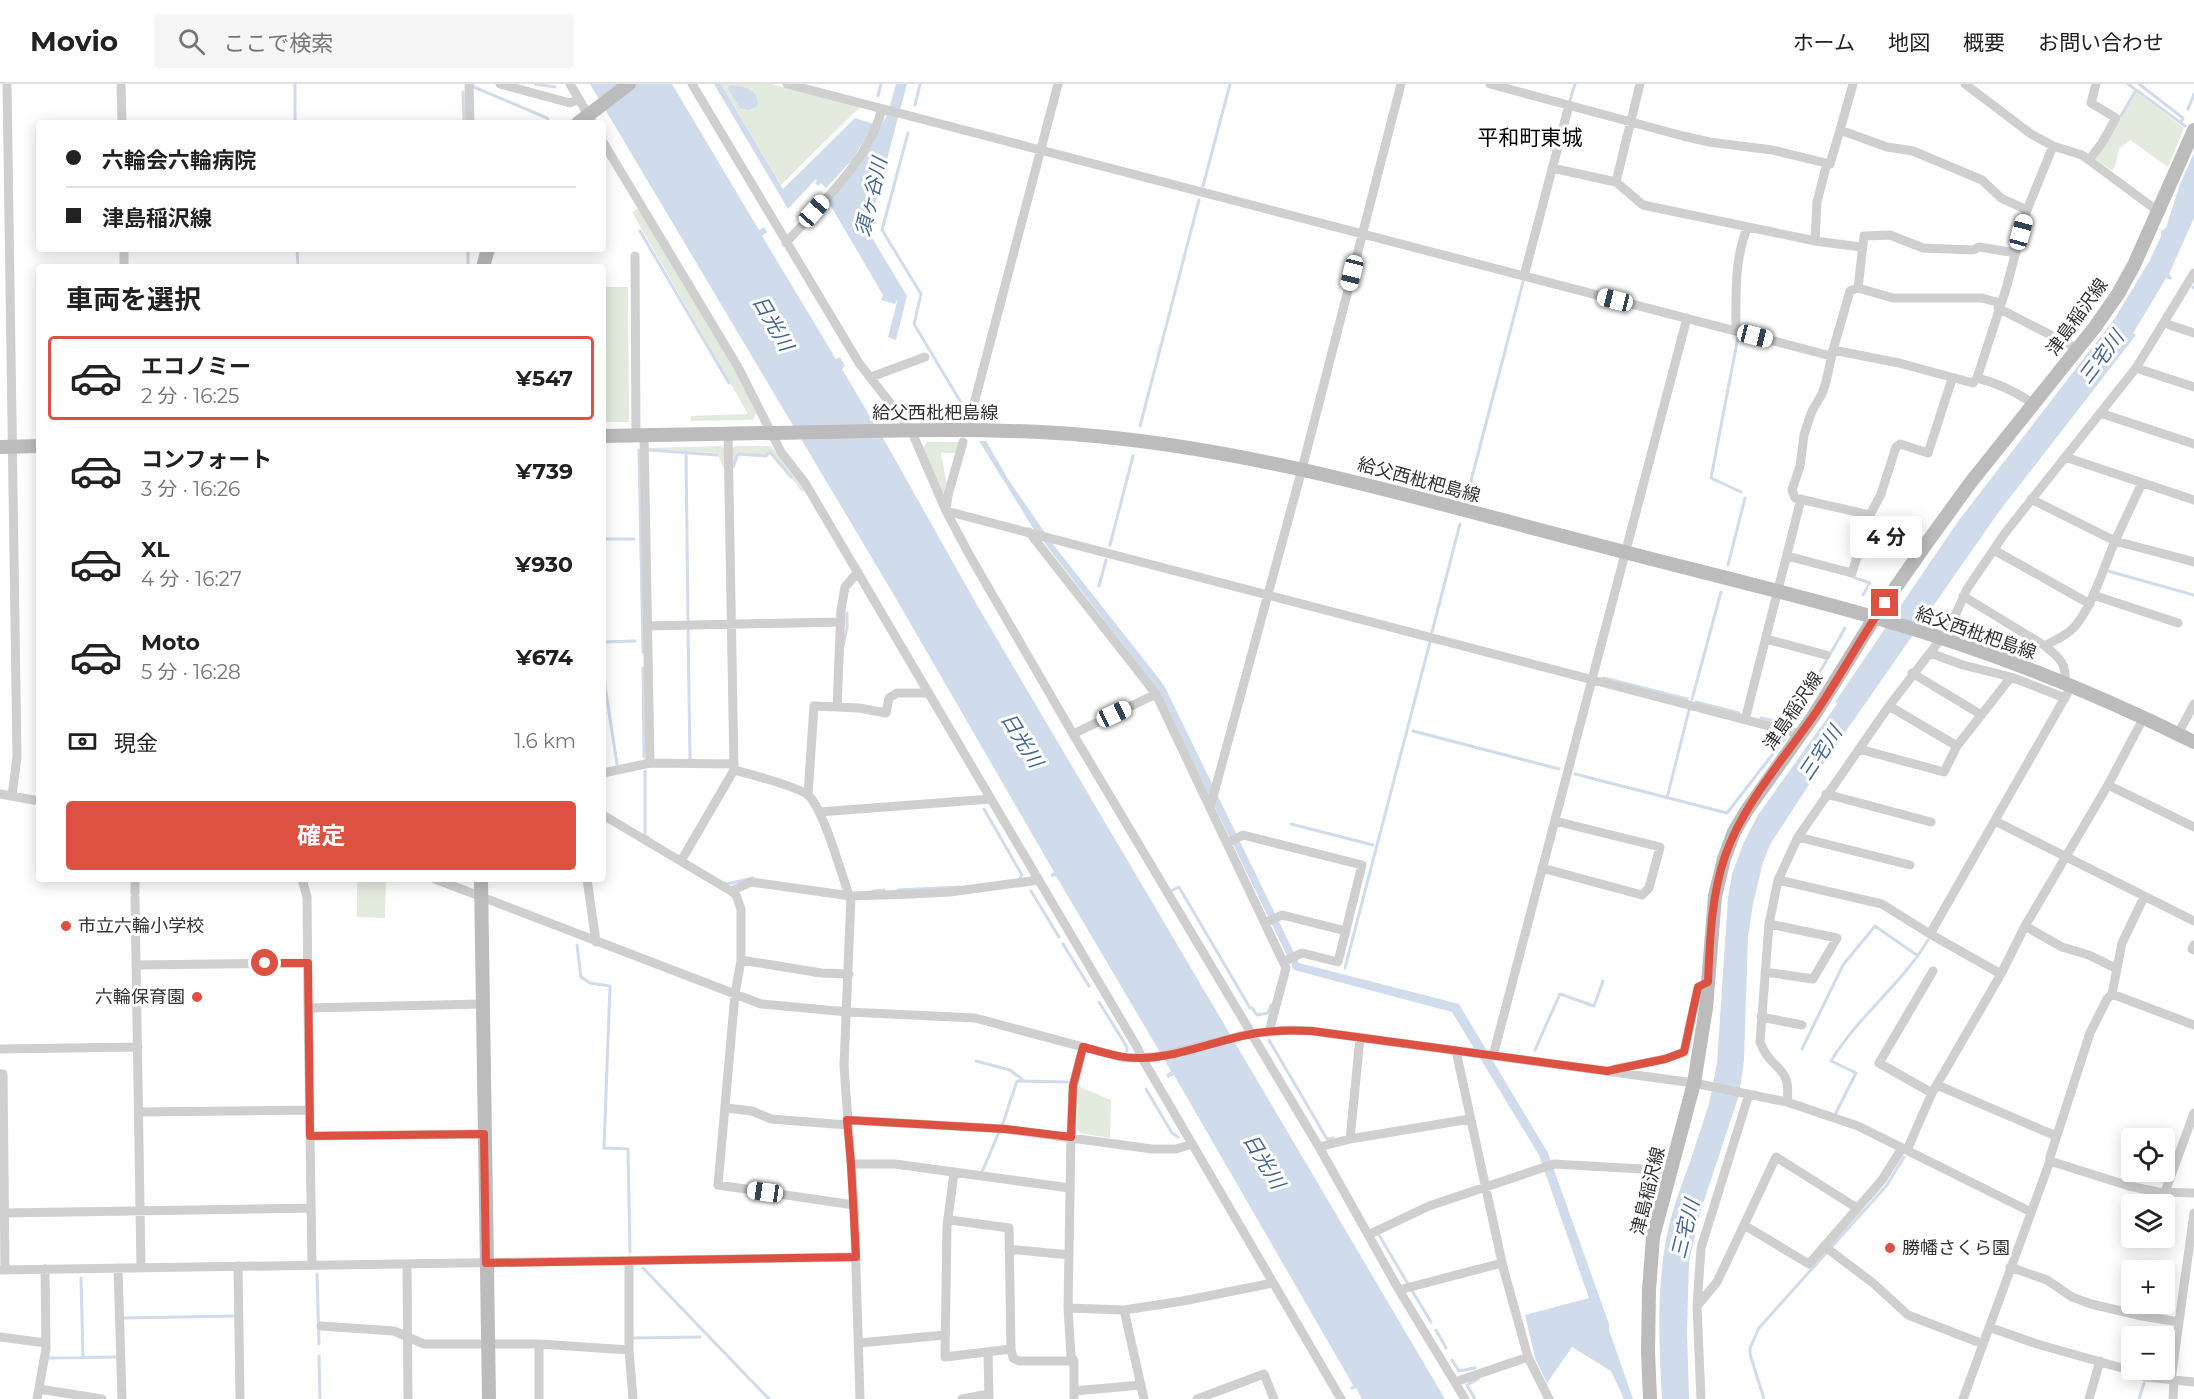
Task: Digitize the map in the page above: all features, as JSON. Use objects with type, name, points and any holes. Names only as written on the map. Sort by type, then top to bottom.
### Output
[{"type":"main road","points":[[588,118],[629,84]]},
{"type":"main road","name":"津島稲沢線","points":[[1650,1399],[1649,1290],[1653,1236],[1700,1084],[1715,896],[1731,841],[1747,810],[1880,619],[1971,482],[2078,349],[2118,294],[2159,212],[2194,130]]},
{"type":"main road","name":"給父西枇杷島線","points":[[606,436],[892,430],[1010,431],[1144,441],[1209,450],[1302,469],[1880,619],[1948,641],[2067,690],[2144,717],[2194,742]]},
{"type":"main road","points":[[6,447],[36,446]]},
{"type":"main road","points":[[481,882],[489,1399]]},
{"type":"street","points":[[7,84],[6,447],[17,757],[12,796]]},
{"type":"street","points":[[122,84],[122,120]]},
{"type":"street","points":[[469,84],[470,120]]},
{"type":"street","points":[[500,84],[570,103],[579,99]]},
{"type":"street","points":[[570,84],[588,118]]},
{"type":"street","points":[[692,84],[859,363],[911,430],[946,511],[1073,734],[1465,1399]]},
{"type":"street","points":[[787,84],[1736,331],[1832,353],[1899,363],[1973,383],[1977,378],[2027,210],[2053,146]]},
{"type":"street","points":[[970,417],[1058,84]]},
{"type":"street","points":[[1211,807],[1302,469],[1401,84]]},
{"type":"street","points":[[1490,84],[1700,140],[1772,150],[1830,164],[1853,84]]},
{"type":"street","points":[[1616,182],[1640,84]]},
{"type":"street","points":[[1967,84],[2031,134],[2053,146],[2082,154],[2159,212]]},
{"type":"street","points":[[2089,160],[2116,118],[2091,104],[2096,84]]},
{"type":"street","points":[[1524,276],[1569,105]]},
{"type":"street","points":[[786,243],[857,162],[883,109]]},
{"type":"street","points":[[1840,130],[1887,147],[1913,151],[1982,180],[2001,198],[2027,210]]},
{"type":"street","points":[[606,147],[776,433],[781,452],[806,483],[1341,1399]]},
{"type":"street","points":[[1815,241],[1817,202],[1827,163]]},
{"type":"street","points":[[1552,168],[1616,182],[1643,205],[1747,228],[1861,248]]},
{"type":"street","points":[[1736,331],[1736,270],[1741,243],[1747,228]]},
{"type":"street","points":[[1858,288],[1864,236],[1890,235],[1923,248],[1973,250],[1979,248],[2016,253]]},
{"type":"street","points":[[635,256],[648,626],[650,763]]},
{"type":"street","points":[[1787,1102],[1789,1090],[1786,1076],[1764,1053],[1760,1042],[1761,1017],[1769,924],[1778,880],[1798,837],[1912,673],[1950,627],[1963,596],[1994,550],[2031,499],[2136,368],[2193,278]]},
{"type":"street","points":[[1870,515],[1795,498],[1792,490],[1800,466],[1804,435],[1812,411],[1824,388],[1850,291],[1858,288],[1893,298],[1982,298],[2078,349]]},
{"type":"street","points":[[1492,1056],[1687,318]]},
{"type":"street","points":[[2164,323],[2194,333]]},
{"type":"street","points":[[871,377],[925,357]]},
{"type":"street","points":[[2136,368],[2194,387]]},
{"type":"street","points":[[1977,378],[2015,391],[2034,404]]},
{"type":"street","points":[[1787,556],[1852,573],[1870,515],[1881,494],[1896,447],[1900,444],[1928,453],[1952,379]]},
{"type":"street","points":[[2100,413],[2194,444]]},
{"type":"street","points":[[681,861],[734,767],[728,434]]},
{"type":"street","points":[[946,511],[948,495],[963,441]]},
{"type":"street","points":[[2065,457],[2194,500]]},
{"type":"street","points":[[2045,646],[2070,632],[2090,604],[2115,541],[2142,483]]},
{"type":"street","points":[[1745,720],[1801,499]]},
{"type":"street","points":[[2031,499],[2115,541],[2194,562]]},
{"type":"street","points":[[946,511],[1800,734]]},
{"type":"street","points":[[1032,533],[1156,694],[1285,961],[1286,968],[1269,1032]]},
{"type":"street","points":[[1994,550],[2090,604]]},
{"type":"street","points":[[837,707],[840,622],[845,587],[858,572]]},
{"type":"street","points":[[2093,595],[2178,623]]},
{"type":"street","points":[[1930,934],[2067,690],[2066,671],[2057,655],[1963,596]]},
{"type":"street","points":[[648,626],[840,622]]},
{"type":"street","points":[[1766,639],[1826,655]]},
{"type":"street","points":[[1930,653],[1963,665],[2067,690]]},
{"type":"street","points":[[1912,673],[1980,714]]},
{"type":"street","points":[[1859,749],[1944,772],[1956,746],[2011,677]]},
{"type":"street","points":[[808,795],[814,706],[886,713],[890,698],[897,693],[929,693]]},
{"type":"street","points":[[1073,734],[1156,694]]},
{"type":"street","points":[[2178,734],[2194,704]]},
{"type":"street","points":[[1889,706],[1956,746]]},
{"type":"street","points":[[1744,1225],[1809,1264],[1828,1249],[1857,1208],[1905,1149],[1935,1089],[2001,974],[2025,926],[2108,785],[2144,717]]},
{"type":"street","points":[[606,772],[650,763],[734,767],[808,795],[819,812],[850,896],[848,1012],[844,1066],[854,1205],[860,1399]]},
{"type":"street","points":[[2108,785],[2194,827]]},
{"type":"street","points":[[0,794],[36,800]]},
{"type":"street","points":[[1826,795],[1931,822]]},
{"type":"street","points":[[819,812],[991,798]]},
{"type":"street","points":[[606,817],[731,891],[741,909],[741,960],[735,994],[718,1185],[854,1205]]},
{"type":"street","points":[[1995,820],[2194,921]]},
{"type":"street","points":[[1542,868],[1642,895],[1649,888],[1652,878],[1660,847],[1555,821]]},
{"type":"street","points":[[1228,842],[1241,836],[1362,865],[1338,962],[1302,953],[1285,961]]},
{"type":"street","points":[[1798,837],[1910,865]]},
{"type":"street","points":[[731,891],[752,882],[850,896],[950,892],[1039,879]]},
{"type":"street","points":[[1778,880],[1882,904],[2001,974]]},
{"type":"street","points":[[135,882],[141,1268]]},
{"type":"street","points":[[303,882],[307,897],[312,1265]]},
{"type":"street","points":[[443,882],[761,1004],[848,1012],[975,1018],[1124,1058],[1155,1057],[1250,1034],[1289,1030],[1312,1031],[1700,1084],[1787,1102],[1858,1126],[2031,1212]]},
{"type":"street","points":[[587,882],[596,942]]},
{"type":"street","points":[[1963,1399],[2050,1161],[2090,1033],[2107,999],[2112,994],[2115,968],[2122,942],[2144,897]]},
{"type":"street","points":[[1266,922],[1282,915],[1346,931]]},
{"type":"street","points":[[1766,972],[1813,979],[1837,938],[1769,924]]},
{"type":"street","points":[[2025,926],[2062,947],[2089,955],[2115,968]]},
{"type":"street","points":[[2194,945],[2192,949],[2194,950]]},
{"type":"street","points":[[741,960],[821,973],[849,974]]},
{"type":"street","points":[[136,964],[308,963]]},
{"type":"street","points":[[1933,971],[1879,1064],[1935,1089],[2056,1136]]},
{"type":"street","points":[[1607,1071],[1665,1059],[1684,1052],[1698,987],[1708,982]]},
{"type":"street","points":[[2112,994],[2194,1025]]},
{"type":"street","points":[[308,1008],[482,1004]]},
{"type":"street","points":[[1761,1017],[1802,1025]]},
{"type":"street","points":[[1350,1139],[1360,1038]]},
{"type":"street","points":[[0,1049],[138,1047]]},
{"type":"street","points":[[1083,1047],[1073,1086],[1071,1137],[1068,1308],[1071,1356],[1074,1361],[1074,1395],[1141,1385]]},
{"type":"street","points":[[1456,1051],[1502,1263],[1528,1357],[1549,1399]]},
{"type":"street","points":[[0,1074],[3,1074],[5,1213],[3,1270],[856,1257]]},
{"type":"street","points":[[1701,1399],[1697,1306],[1701,1248],[1746,1094]]},
{"type":"street","points":[[726,1108],[752,1111],[771,1119],[1005,1129],[1152,1149],[1176,1149],[1192,1144]]},
{"type":"street","points":[[139,1112],[310,1110]]},
{"type":"street","points":[[2165,1192],[2194,1113]]},
{"type":"street","points":[[1319,1148],[1350,1139],[1470,1119]]},
{"type":"street","points":[[310,1136],[484,1134]]},
{"type":"street","points":[[1697,1306],[1717,1282],[1776,1157],[1857,1208]]},
{"type":"street","points":[[2050,1161],[2129,1186],[2165,1192],[2194,1192]]},
{"type":"street","points":[[851,1164],[895,1164],[1070,1188]]},
{"type":"street","points":[[1368,1235],[1429,1206],[1554,1164],[1659,1170]]},
{"type":"street","points":[[954,1173],[950,1220],[947,1226],[945,1357],[1011,1349]]},
{"type":"street","points":[[5,1213],[311,1208]]},
{"type":"street","points":[[2175,1361],[2194,1213]]},
{"type":"street","points":[[950,1220],[1009,1228],[1012,1358],[1019,1361],[1074,1361]]},
{"type":"street","points":[[1009,1249],[1069,1255]]},
{"type":"street","points":[[1828,1249],[1873,1283],[1908,1315],[1983,1344]]},
{"type":"street","points":[[629,1260],[629,1350],[633,1399]]},
{"type":"street","points":[[1399,1290],[1502,1263]]},
{"type":"street","points":[[407,1264],[408,1399]]},
{"type":"street","points":[[238,1266],[240,1399]]},
{"type":"street","points":[[2010,1267],[2048,1280],[2072,1297],[2091,1304],[2179,1322]]},
{"type":"street","points":[[118,1268],[122,1399]]},
{"type":"street","points":[[45,1269],[46,1342],[38,1394],[102,1399]]},
{"type":"street","points":[[1068,1308],[1124,1310],[1183,1301],[1273,1282]]},
{"type":"street","points":[[1124,1310],[1144,1399]]},
{"type":"street","points":[[321,1326],[394,1331],[424,1344],[539,1344],[629,1350]]},
{"type":"street","points":[[1989,1327],[2037,1344],[2121,1368]]},
{"type":"street","points":[[859,1343],[945,1335]]},
{"type":"street","points":[[0,1337],[46,1342]]},
{"type":"street","points":[[538,1399],[539,1344]]},
{"type":"street","points":[[963,1399],[989,1397],[988,1352]]},
{"type":"street","points":[[1455,1382],[1528,1357]]},
{"type":"street","points":[[2089,1399],[2100,1361]]},
{"type":"street","points":[[1200,1399],[1264,1374],[1274,1399]]},
{"type":"street","points":[[2174,1399],[2173,1380],[2194,1382]]},
{"type":"shaded area","points":[[721,84],[772,84],[860,107],[781,185]]},
{"type":"shaded area","points":[[2136,92],[2184,128],[2168,167],[2130,140],[2119,149],[2115,167],[2112,170],[2096,160],[2096,157]]},
{"type":"shaded area","points":[[639,208],[737,372],[756,413],[753,420],[690,421],[691,416],[748,414],[632,212]]},
{"type":"shaded area","points":[[606,287],[628,287],[629,422],[606,422]]},
{"type":"shaded area","points":[[927,442],[960,442],[958,453],[941,453],[947,485],[945,492],[942,493],[923,448]]},
{"type":"shaded area","points":[[722,446],[725,449],[725,471],[717,453],[649,449],[649,448]]},
{"type":"shaded area","points":[[771,446],[804,487],[804,490],[802,492],[770,451],[766,455],[738,453],[732,465],[732,448]]},
{"type":"shaded area","points":[[357,882],[386,882],[385,918],[357,917]]},
{"type":"shaded area","points":[[1078,1086],[1111,1100],[1110,1138],[1080,1133],[1077,1129]]},
{"type":"water","name":"日光川","points":[[590,84],[672,84],[759,230],[764,227],[767,232],[762,236],[836,359],[840,357],[845,366],[842,369],[977,605],[1445,1399],[1362,1399],[1356,1388],[1352,1390],[1350,1388],[1353,1385],[1174,1075],[1168,1078],[1166,1075],[1171,1071],[1056,876],[1052,877],[1050,874],[1054,872],[898,602]]},
{"type":"water","points":[[714,84],[721,84],[783,189],[855,118],[874,124],[852,160],[826,188],[821,183],[818,186],[815,183],[816,179],[788,209]]},
{"type":"water","name":"須ヶ谷川","points":[[896,84],[907,84],[868,231],[907,296],[896,340],[888,337],[898,298],[895,304],[881,300],[883,295],[828,201],[859,166],[888,113]]},
{"type":"water","points":[[730,86],[749,89],[756,95],[758,106],[749,110],[740,108],[728,89]]},
{"type":"water","name":"三宅川","points":[[2194,153],[2194,218],[2169,274],[2172,277],[2171,280],[2166,278],[2133,333],[2136,335],[1998,513],[1814,777],[1771,843],[1763,862],[1748,936],[1744,1061],[1739,1095],[1700,1213],[1689,1262],[1687,1331],[1689,1399],[1662,1399],[1659,1314],[1664,1251],[1675,1205],[1709,1104],[1717,1063],[1728,898],[1732,874],[1744,842],[1758,815],[1837,704],[1835,702],[1959,520],[2115,318],[2150,260],[2161,231],[2166,228],[2180,184]]},
{"type":"water","points":[[979,441],[986,441],[1008,479],[1052,543],[1164,685],[1299,963],[1459,1004],[1548,1153],[1609,1324],[1609,1330],[1633,1399],[1624,1399],[1611,1371],[1572,1347],[1547,1383],[1535,1358],[1525,1315],[1589,1298],[1539,1155],[1452,1012],[1294,970],[1158,690],[1033,528]]},
{"type":"waterway","points":[[295,84],[295,120]]},
{"type":"waterway","points":[[535,84],[555,87]]},
{"type":"waterway","points":[[878,96],[881,84]]},
{"type":"waterway","points":[[915,105],[920,84]]},
{"type":"waterway","points":[[1203,186],[1230,84]]},
{"type":"waterway","points":[[1570,100],[1575,84]]},
{"type":"waterway","points":[[2128,84],[2185,126]]},
{"type":"waterway","points":[[2139,84],[2183,118],[2181,122]]},
{"type":"waterway","points":[[474,87],[548,120]]},
{"type":"waterway","points":[[2121,116],[2136,90]]},
{"type":"waterway","points":[[463,92],[464,120]]},
{"type":"waterway","points":[[2188,109],[2194,94]]},
{"type":"waterway","name":"須ヶ谷川","points":[[908,133],[882,230],[921,294],[914,324],[969,416]]},
{"type":"waterway","points":[[1140,426],[1199,200]]},
{"type":"waterway","points":[[640,231],[729,383]]},
{"type":"waterway","points":[[297,252],[298,264]]},
{"type":"waterway","points":[[468,252],[468,264]]},
{"type":"waterway","points":[[1467,496],[1523,282]]},
{"type":"waterway","points":[[1738,337],[1711,478],[1741,492]]},
{"type":"waterway","points":[[639,450],[643,652]]},
{"type":"waterway","points":[[649,450],[717,455]]},
{"type":"waterway","points":[[686,452],[688,621]]},
{"type":"waterway","points":[[733,467],[738,454],[766,456],[770,452],[791,477]]},
{"type":"waterway","points":[[1110,545],[1133,456]]},
{"type":"waterway","points":[[1728,565],[1745,498]]},
{"type":"waterway","points":[[1432,632],[1460,524]]},
{"type":"waterway","points":[[606,539],[634,539]]},
{"type":"waterway","points":[[1099,586],[1106,560]]},
{"type":"waterway","points":[[2108,571],[2194,595]]},
{"type":"waterway","points":[[1853,577],[1870,583],[1863,595]]},
{"type":"waterway","points":[[1692,699],[1721,592]]},
{"type":"waterway","points":[[843,646],[847,628],[847,613]]},
{"type":"waterway","points":[[1761,718],[1790,724],[1845,628]]},
{"type":"waterway","points":[[688,630],[690,760]]},
{"type":"waterway","points":[[606,642],[635,641]]},
{"type":"waterway","points":[[1345,968],[1430,642]]},
{"type":"waterway","points":[[643,668],[644,757]]},
{"type":"waterway","points":[[1604,678],[1687,699]]},
{"type":"waterway","points":[[606,692],[617,764]]},
{"type":"waterway","points":[[1696,702],[1739,713]]},
{"type":"waterway","points":[[1667,798],[1689,710]]},
{"type":"waterway","points":[[1413,731],[1559,769]]},
{"type":"waterway","points":[[1575,774],[1727,813],[1786,737]]},
{"type":"waterway","points":[[645,771],[645,836],[648,837]]},
{"type":"waterway","points":[[984,809],[1022,875],[1020,879]]},
{"type":"waterway","points":[[1291,824],[1373,845]]},
{"type":"waterway","points":[[725,883],[753,878]]},
{"type":"waterway","points":[[898,890],[959,887]]},
{"type":"waterway","points":[[1173,890],[1179,887],[1250,1008],[1257,1015],[1268,1013],[1271,1005]]},
{"type":"waterway","points":[[873,891],[884,890]]},
{"type":"waterway","points":[[1031,891],[1059,937]]},
{"type":"waterway","points":[[1802,1049],[1843,965],[1875,926],[1918,956]]},
{"type":"waterway","points":[[1836,1113],[1856,1073],[1831,1061],[1854,1029],[1906,971],[1928,940]]},
{"type":"waterway","points":[[1063,944],[1089,986]]},
{"type":"waterway","points":[[577,945],[581,977],[590,983],[610,986],[604,1148],[628,1149],[630,1252]]},
{"type":"waterway","points":[[1535,1050],[1560,994],[1594,1006],[1603,981]]},
{"type":"waterway","points":[[1099,1002],[1127,1047],[1127,1051]]},
{"type":"waterway","points":[[1269,1040],[1327,1139],[1333,1138]]},
{"type":"waterway","points":[[976,1061],[1010,1070],[1024,1081]]},
{"type":"waterway","points":[[1002,1126],[1017,1081],[1067,1082]]},
{"type":"waterway","points":[[1146,1089],[1172,1133],[1178,1137]]},
{"type":"waterway","points":[[982,1172],[999,1132]]},
{"type":"waterway","points":[[1764,1399],[1750,1354],[1750,1348],[1759,1328],[1887,1185],[1904,1157]]},
{"type":"waterway","points":[[1379,1235],[1408,1284]]},
{"type":"waterway","points":[[643,1268],[769,1399]]},
{"type":"waterway","points":[[317,1274],[319,1344]]},
{"type":"waterway","points":[[81,1278],[83,1357]]},
{"type":"waterway","points":[[1411,1289],[1431,1322]]},
{"type":"waterway","points":[[123,1318],[235,1316]]},
{"type":"waterway","points":[[1436,1330],[1446,1348]]},
{"type":"waterway","points":[[633,1338],[700,1337]]},
{"type":"waterway","points":[[319,1356],[320,1399]]},
{"type":"waterway","points":[[49,1358],[117,1357]]},
{"type":"waterway","points":[[1452,1360],[1459,1371],[1475,1368]]},
{"type":"waterway","points":[[1475,1399],[1467,1385],[1478,1379]]},
{"type":"waterway","points":[[2139,1399],[2144,1383]]},
{"type":"place","name":"市立六輪小学校","points":[[66,926]]},
{"type":"place","name":"六輪保育園","points":[[197,997]]},
{"type":"place","name":"勝幡さくら園","points":[[1890,1248]]},
{"type":"district","name":"平和町東城","points":[[1530,137]]},
{"type":"route","points":[[265,963],[308,963],[310,1136],[484,1134],[486,1263],[856,1257],[847,1120],[1005,1129],[1071,1137],[1073,1086],[1083,1047],[1124,1058],[1142,1058],[1192,1049],[1248,1034],[1289,1030],[1312,1031],[1607,1071],[1665,1059],[1684,1052],[1698,987],[1708,982],[1715,896],[1724,859],[1734,832],[1813,717],[1885,603]]}]
